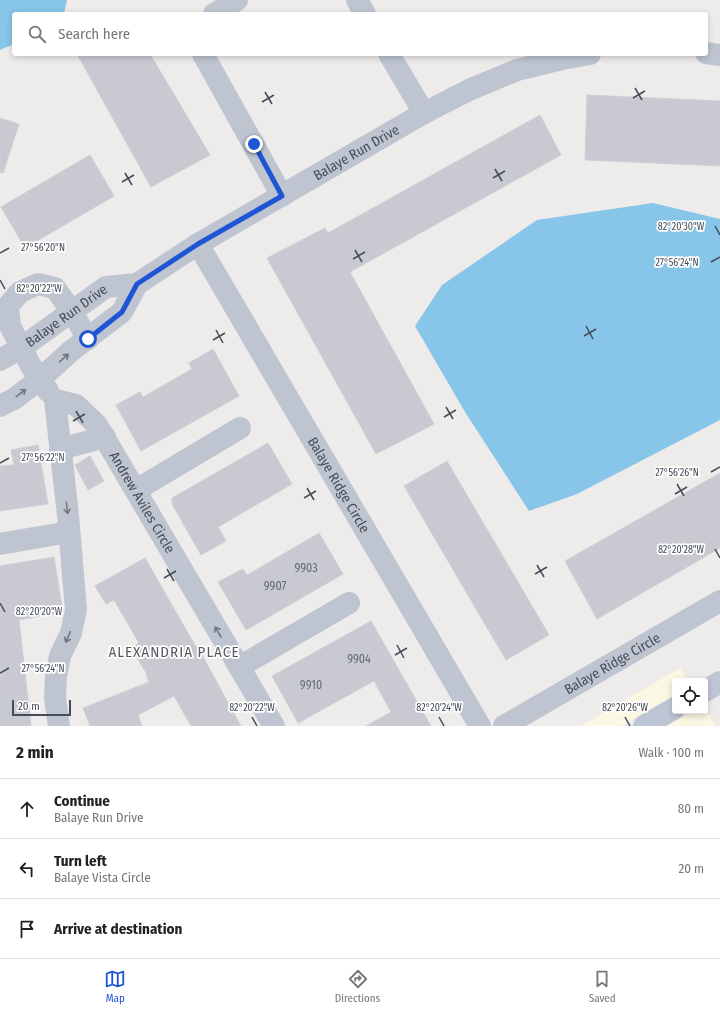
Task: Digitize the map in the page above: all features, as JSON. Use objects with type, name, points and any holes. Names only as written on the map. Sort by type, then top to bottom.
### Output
[{"type":"street","points":[[217,12],[237,0]]},
{"type":"street","points":[[357,0],[364,12]]},
{"type":"street","points":[[708,53],[720,55]]},
{"type":"street","points":[[204,56],[282,196]]},
{"type":"street","points":[[390,56],[424,113]]},
{"type":"street","name":"Balaye Run Drive","points":[[0,360],[21,348],[106,287],[137,284],[198,244],[424,113],[469,90],[517,70],[579,56]]},
{"type":"street","name":"Balaye Ridge Circle","points":[[198,244],[480,726]]},
{"type":"street","points":[[59,726],[55,698],[56,676],[60,656],[70,633],[76,610],[55,400],[21,348],[10,326],[8,306],[20,292],[38,284],[55,288],[72,312],[88,339]]},
{"type":"street","name":"Balaye Run Drive","points":[[0,406],[14,398],[40,378],[122,312],[137,284]]},
{"type":"street","name":"Andrew Aviles Circle","points":[[55,400],[76,405],[97,425],[274,726]]},
{"type":"street","points":[[136,490],[240,428]]},
{"type":"street","points":[[60,449],[105,437]]},
{"type":"street","points":[[0,544],[69,532]]},
{"type":"street","name":"Balaye Ridge Circle","points":[[504,726],[720,601]]},
{"type":"street","points":[[239,667],[349,603]]},
{"type":"street","points":[[708,689],[720,682]]},
{"type":"street","points":[[644,726],[672,710]]},
{"type":"shaded area","points":[[680,668],[686,678],[672,678],[672,697],[621,726],[581,726]]},
{"type":"shaded area","points":[[708,713],[716,726],[667,726],[688,714]]},
{"type":"water","points":[[0,0],[67,0],[64,12],[12,12],[12,45],[0,50]]},
{"type":"water","points":[[653,203],[720,219],[720,420],[577,494],[529,511],[465,412],[415,326],[442,285],[537,220]]},
{"type":"building","points":[[78,56],[151,56],[210,155],[151,187]]},
{"type":"building","points":[[587,95],[720,101],[720,166],[585,160]]},
{"type":"building","points":[[540,115],[561,155],[350,272],[434,424],[376,454],[267,258],[325,228],[328,233]]},
{"type":"building","points":[[0,118],[19,124],[3,173],[0,172]]},
{"type":"building","points":[[90,155],[114,196],[25,248],[1,207]]},
{"type":"building","points":[[213,349],[239,396],[141,451],[116,405],[140,392],[143,397],[192,369],[189,363]]},
{"type":"building","points":[[268,443],[292,484],[218,527],[226,541],[201,555],[172,504],[172,498]]},
{"type":"building","points":[[38,445],[48,504],[0,511],[0,466],[14,465],[11,450]]},
{"type":"building","points":[[90,456],[104,481],[88,490],[75,465]]},
{"type":"building","points":[[447,461],[549,635],[506,660],[404,486]]},
{"type":"building","points":[[720,473],[720,548],[597,619],[565,561]]},
{"type":"building","points":[[319,533],[343,574],[246,630],[218,582],[243,569],[247,575]]},
{"type":"building","points":[[54,557],[63,612],[19,620],[31,726],[0,726],[0,566]]},
{"type":"building","points":[[145,558],[196,647],[197,646],[241,726],[191,726],[174,696],[138,715],[142,726],[90,726],[83,708],[149,682],[146,675],[147,674],[131,648],[139,643],[114,600],[106,604],[95,586]]},
{"type":"building","points":[[371,621],[431,726],[366,726],[391,712],[374,681],[298,723],[272,676]]},
{"type":"district","name":"ALEXANDRIA PLACE","points":[[174,652]]},
{"type":"route","points":[[88,339],[122,312],[137,284],[198,244],[282,196],[254,144]]}]
